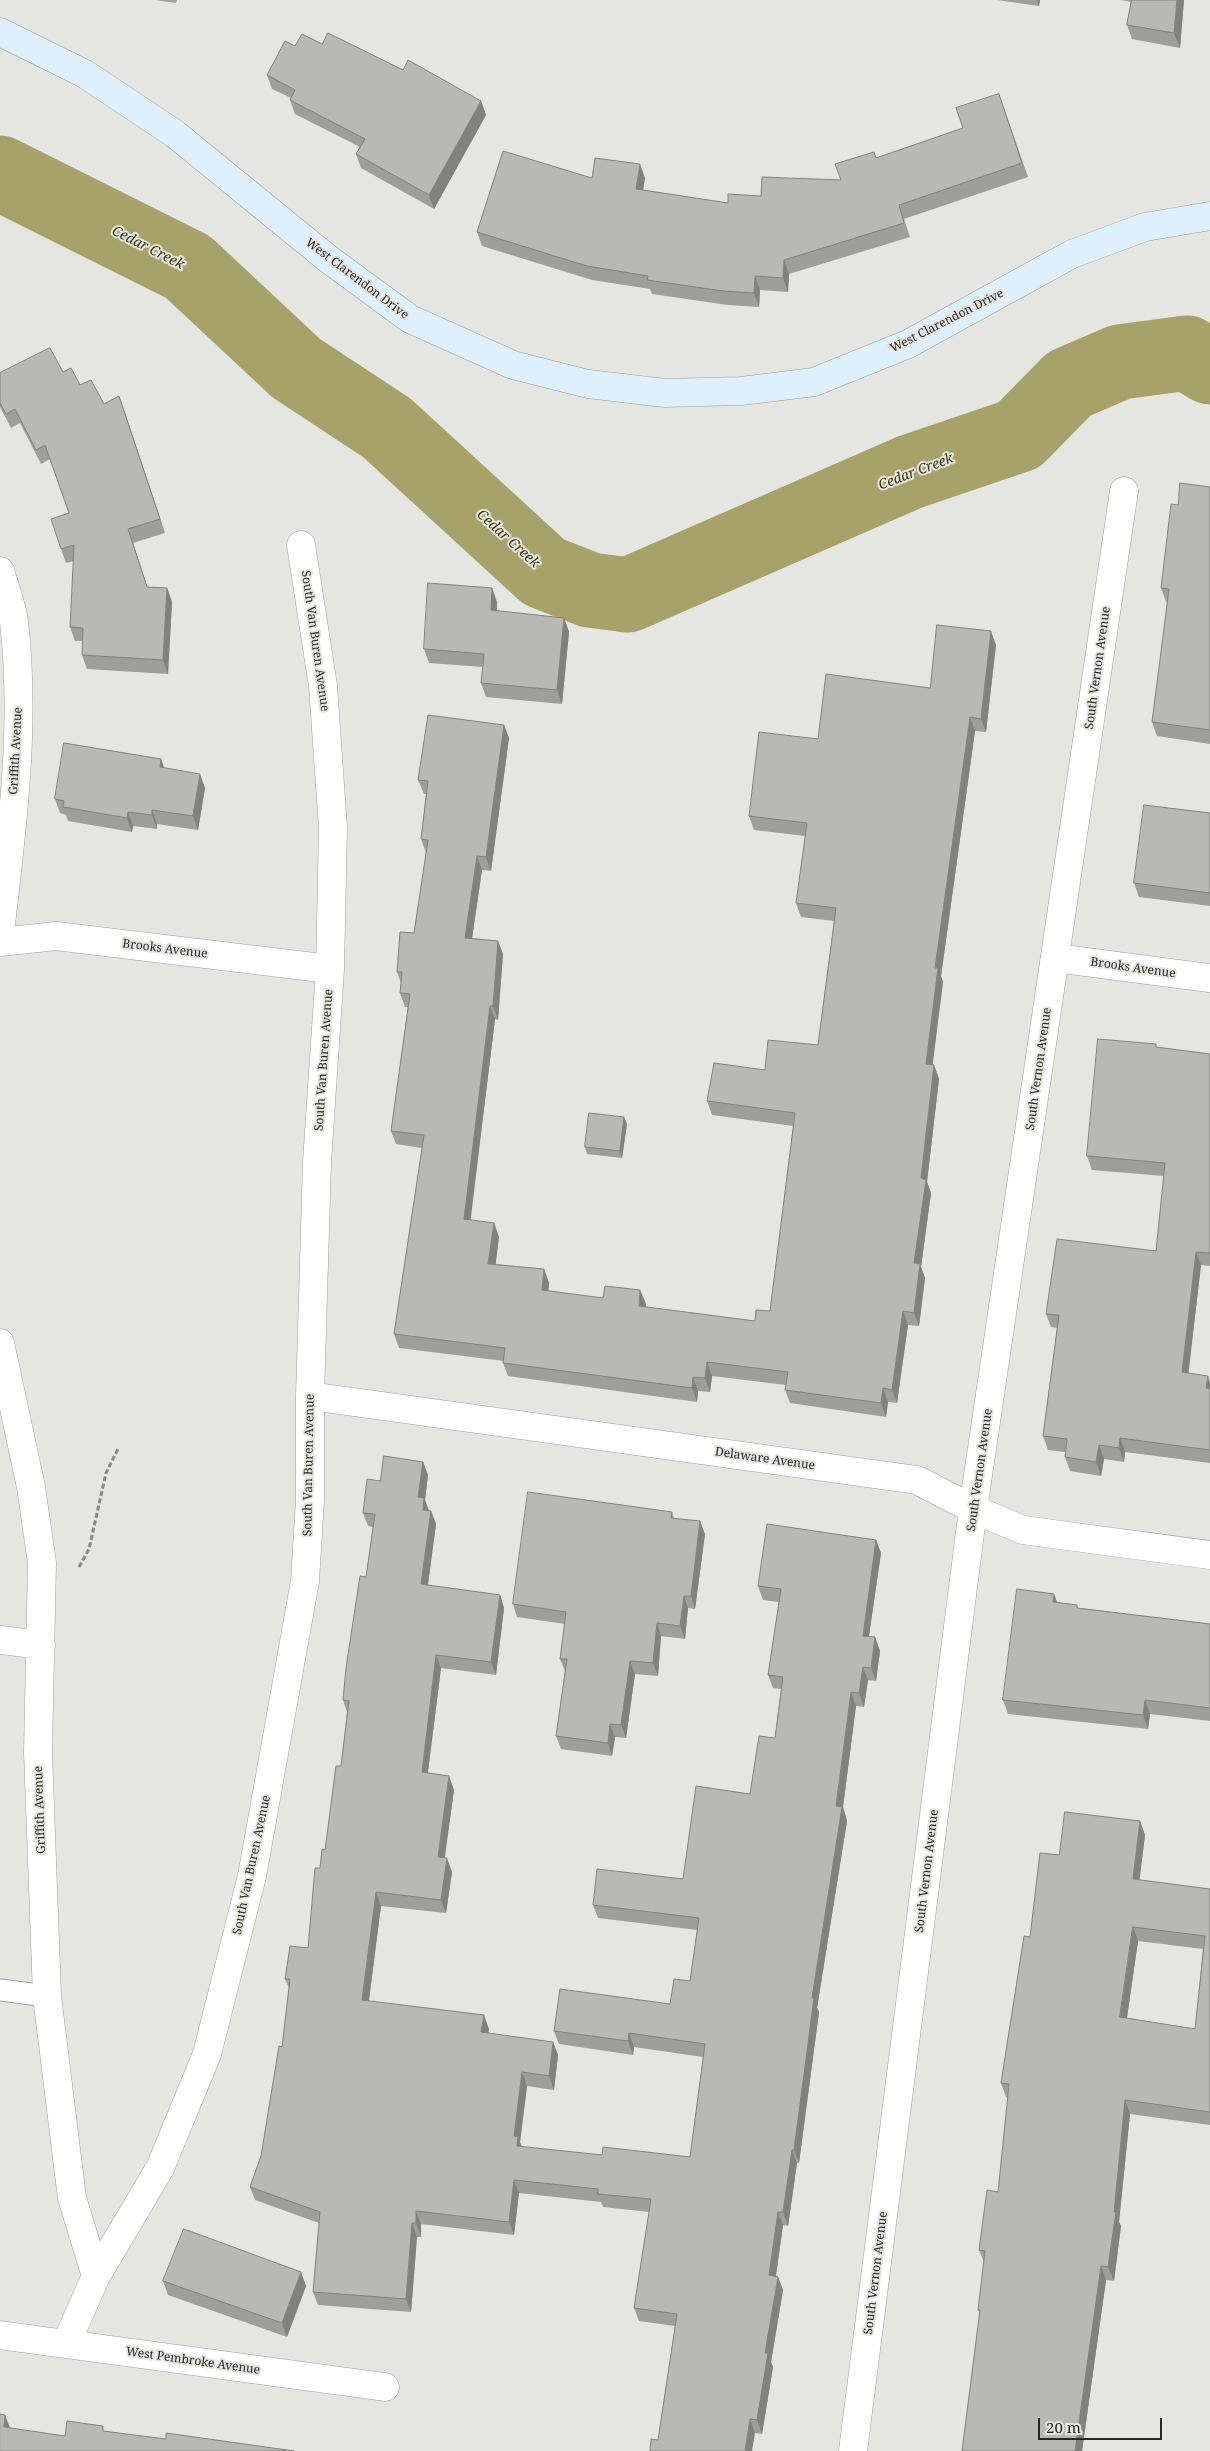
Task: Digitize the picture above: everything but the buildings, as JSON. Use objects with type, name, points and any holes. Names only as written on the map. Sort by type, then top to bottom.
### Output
[{"type":"street","name":"West Clarendon Drive","points":[[0,32],[85,74],[175,134],[327,258],[410,319],[513,365],[588,384],[665,393],[741,391],[814,382],[908,344],[1072,254],[1146,227],[1210,216]]},
{"type":"street","name":"South Vernon Avenue","points":[[853,2451],[974,1509],[1124,491]]},
{"type":"street","name":"South Van Buren Avenue","points":[[66,2344],[96,2276],[160,2168],[207,2054],[252,1876],[304,1582],[310,1500],[310,1396],[317,1162],[330,969],[333,818],[323,686],[301,545]]},
{"type":"street","name":"Griffith Avenue","points":[[0,571],[14,621],[19,707],[12,837],[0,932]]},
{"type":"street","name":"Brooks Avenue","points":[[0,942],[56,936],[330,969]]},
{"type":"street","name":"Brooks Avenue","points":[[1055,958],[1210,978]]},
{"type":"street","name":"Griffith Avenue","points":[[0,1343],[32,1487],[41,1554],[38,1752],[47,1996],[72,2198],[96,2276]]},
{"type":"street","name":"Delaware Avenue","points":[[310,1396],[917,1480],[974,1509],[1023,1530],[1210,1555]]},
{"type":"street","points":[[0,1640],[41,1645]]},
{"type":"street","name":"West Pembroke Avenue","points":[[0,2335],[385,2387]]},
{"type":"lane","points":[[0,1990],[47,1996]]},
{"type":"path","points":[[76,1572],[90,1549],[106,1473],[119,1447]]},
{"type":"waterway","name":"Cedar Creek","points":[[0,173],[188,267],[296,368],[387,428],[544,572],[590,590],[628,595],[910,472],[1019,435],[1069,384],[1120,362],[1187,353],[1210,367]]}]
